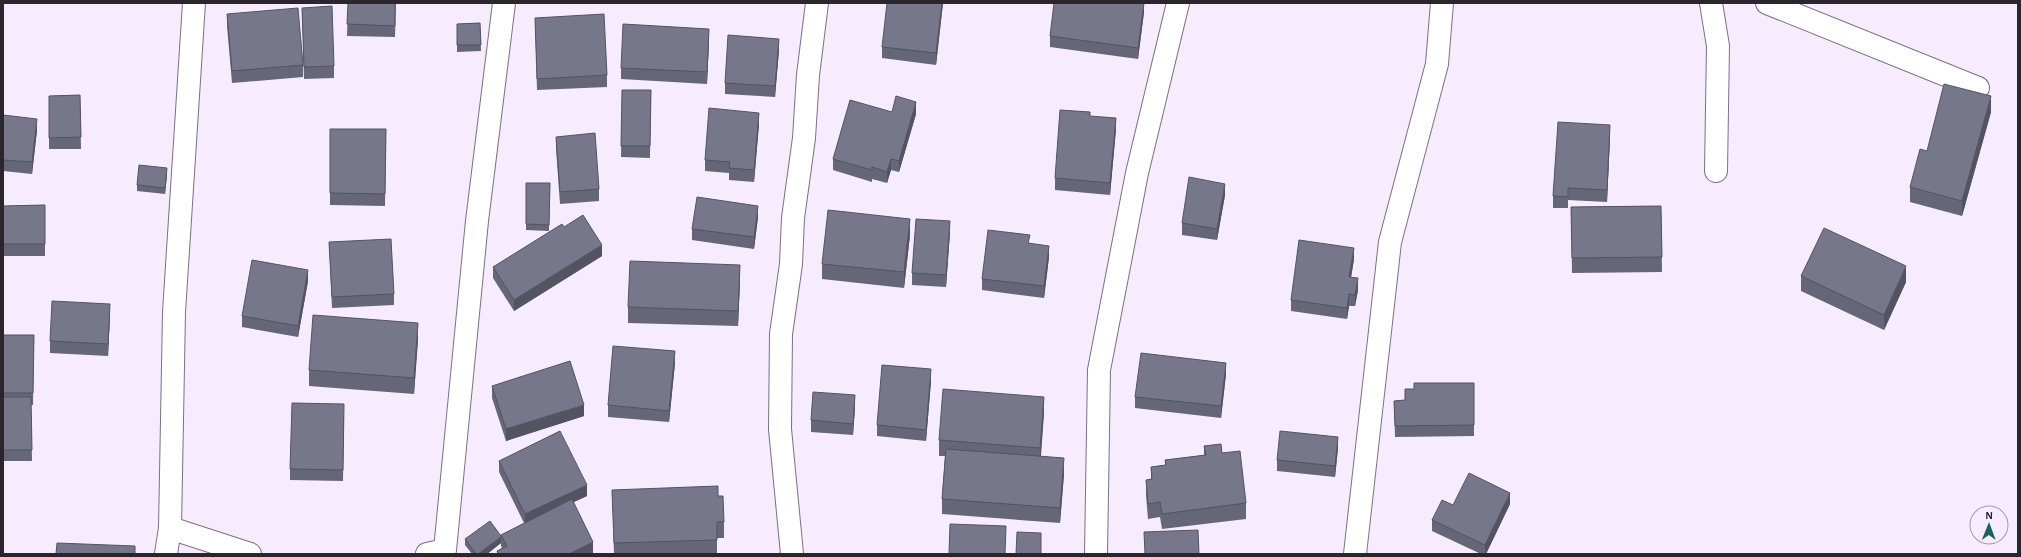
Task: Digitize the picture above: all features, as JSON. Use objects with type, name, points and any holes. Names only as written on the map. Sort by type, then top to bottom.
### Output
[{"type":"street","points":[[166,554],[170,528],[174,312],[194,3]]},
{"type":"street","points":[[439,553],[477,221],[504,3]]},
{"type":"street","points":[[792,554],[780,428],[781,334],[791,264],[794,218],[804,138],[808,75],[818,3]]},
{"type":"street","points":[[1096,554],[1099,370],[1137,173],[1178,3]]},
{"type":"street","points":[[1355,554],[1390,242],[1437,64],[1442,3]]},
{"type":"street","points":[[1711,3],[1718,46],[1716,171]]},
{"type":"street","points":[[1767,3],[1978,88]]},
{"type":"street","points":[[170,528],[250,554]]},
{"type":"building","points":[[348,3],[395,3],[395,26],[347,24]]},
{"type":"building","points":[[887,3],[942,3],[936,53],[882,47]]},
{"type":"building","points":[[1054,3],[1144,3],[1138,48],[1050,36]]},
{"type":"building","points":[[332,6],[334,66],[304,67],[302,8]]},
{"type":"building","points":[[298,8],[303,65],[232,71],[227,14]]},
{"type":"building","points":[[604,14],[607,75],[537,79],[535,18]]},
{"type":"building","points":[[480,23],[481,45],[457,45],[457,24]]},
{"type":"building","points":[[623,24],[709,29],[707,72],[621,68]]},
{"type":"building","points":[[728,35],[779,39],[775,86],[725,83]]},
{"type":"building","points":[[1944,84],[1991,96],[1962,201],[1910,187],[1920,149],[1927,151]]},
{"type":"building","points":[[622,90],[651,90],[650,146],[621,146]]},
{"type":"building","points":[[80,95],[81,137],[49,138],[49,96]]},
{"type":"building","points":[[896,96],[916,102],[899,161],[891,159],[887,172],[872,167],[872,170],[833,159],[850,100],[892,112]]},
{"type":"building","points":[[709,108],[759,113],[754,170],[729,168],[730,162],[705,160]]},
{"type":"building","points":[[1060,110],[1090,112],[1090,116],[1116,118],[1110,183],[1055,178]]},
{"type":"building","points":[[3,115],[37,119],[32,162],[3,160]]},
{"type":"building","points":[[1558,122],[1610,125],[1607,190],[1568,188],[1568,197],[1553,196]]},
{"type":"building","points":[[330,129],[386,129],[385,194],[330,193]]},
{"type":"building","points":[[595,133],[599,189],[560,192],[556,137]]},
{"type":"building","points":[[139,165],[167,168],[165,188],[137,185]]},
{"type":"building","points":[[1189,177],[1225,184],[1217,229],[1182,223]]},
{"type":"building","points":[[526,183],[550,183],[549,225],[526,224]]},
{"type":"building","points":[[697,197],[758,206],[754,237],[692,229]]},
{"type":"building","points":[[45,205],[45,244],[3,244],[3,206]]},
{"type":"building","points":[[1661,206],[1662,257],[1572,258],[1571,207]]},
{"type":"building","points":[[828,210],[910,219],[904,272],[822,264]]},
{"type":"building","points":[[583,215],[602,245],[514,300],[493,267],[562,224],[564,227]]},
{"type":"building","points":[[916,219],[950,221],[946,275],[912,273]]},
{"type":"building","points":[[1824,228],[1906,266],[1884,315],[1801,276]]},
{"type":"building","points":[[988,230],[1030,235],[1028,243],[1049,246],[1044,286],[982,279]]},
{"type":"building","points":[[391,239],[394,294],[332,297],[329,242]]},
{"type":"building","points":[[1299,240],[1354,248],[1349,277],[1358,278],[1355,295],[1349,294],[1347,308],[1291,300]]},
{"type":"building","points":[[252,260],[308,270],[298,326],[242,316]]},
{"type":"building","points":[[630,261],[740,265],[738,311],[628,307]]},
{"type":"building","points":[[52,301],[110,304],[108,344],[50,341]]},
{"type":"building","points":[[313,315],[418,323],[414,378],[309,370]]},
{"type":"building","points":[[3,335],[34,335],[33,393],[3,393]]},
{"type":"building","points":[[613,346],[675,351],[669,411],[608,405]]},
{"type":"building","points":[[1141,353],[1226,363],[1221,406],[1135,397]]},
{"type":"building","points":[[570,361],[584,405],[506,429],[492,386]]},
{"type":"building","points":[[882,365],[931,369],[926,430],[877,425]]},
{"type":"building","points":[[1414,383],[1474,383],[1474,425],[1395,426],[1394,401],[1405,400],[1405,389],[1414,389]]},
{"type":"building","points":[[943,389],[1044,397],[1040,448],[939,440]]},
{"type":"building","points":[[813,392],[855,395],[853,424],[811,420]]},
{"type":"building","points":[[3,397],[31,397],[32,450],[3,450]]},
{"type":"building","points":[[292,403],[344,404],[343,470],[290,469]]},
{"type":"building","points":[[560,431],[587,485],[525,514],[499,461]]},
{"type":"building","points":[[1280,431],[1338,437],[1335,466],[1277,460]]},
{"type":"building","points":[[1221,444],[1222,453],[1240,451],[1246,503],[1162,514],[1160,502],[1148,504],[1146,480],[1152,479],[1151,467],[1166,465],[1165,460],[1206,455],[1204,446]]},
{"type":"building","points":[[946,449],[1064,458],[1060,508],[942,499]]},
{"type":"building","points":[[1469,473],[1510,493],[1485,545],[1432,520],[1442,500],[1453,505]]},
{"type":"building","points":[[718,486],[718,496],[723,496],[724,522],[717,522],[717,540],[614,543],[612,490]]},
{"type":"building","points":[[572,499],[593,542],[569,554],[498,554],[497,551],[507,546],[501,535]]},
{"type":"building","points":[[490,521],[501,537],[476,554],[465,539]]},
{"type":"building","points":[[950,524],[1006,526],[1005,554],[949,554]]},
{"type":"building","points":[[1198,530],[1199,554],[1145,554],[1144,532]]},
{"type":"building","points":[[1017,532],[1041,533],[1041,554],[1016,554]]},
{"type":"building","points":[[57,543],[135,546],[135,554],[56,554]]}]
